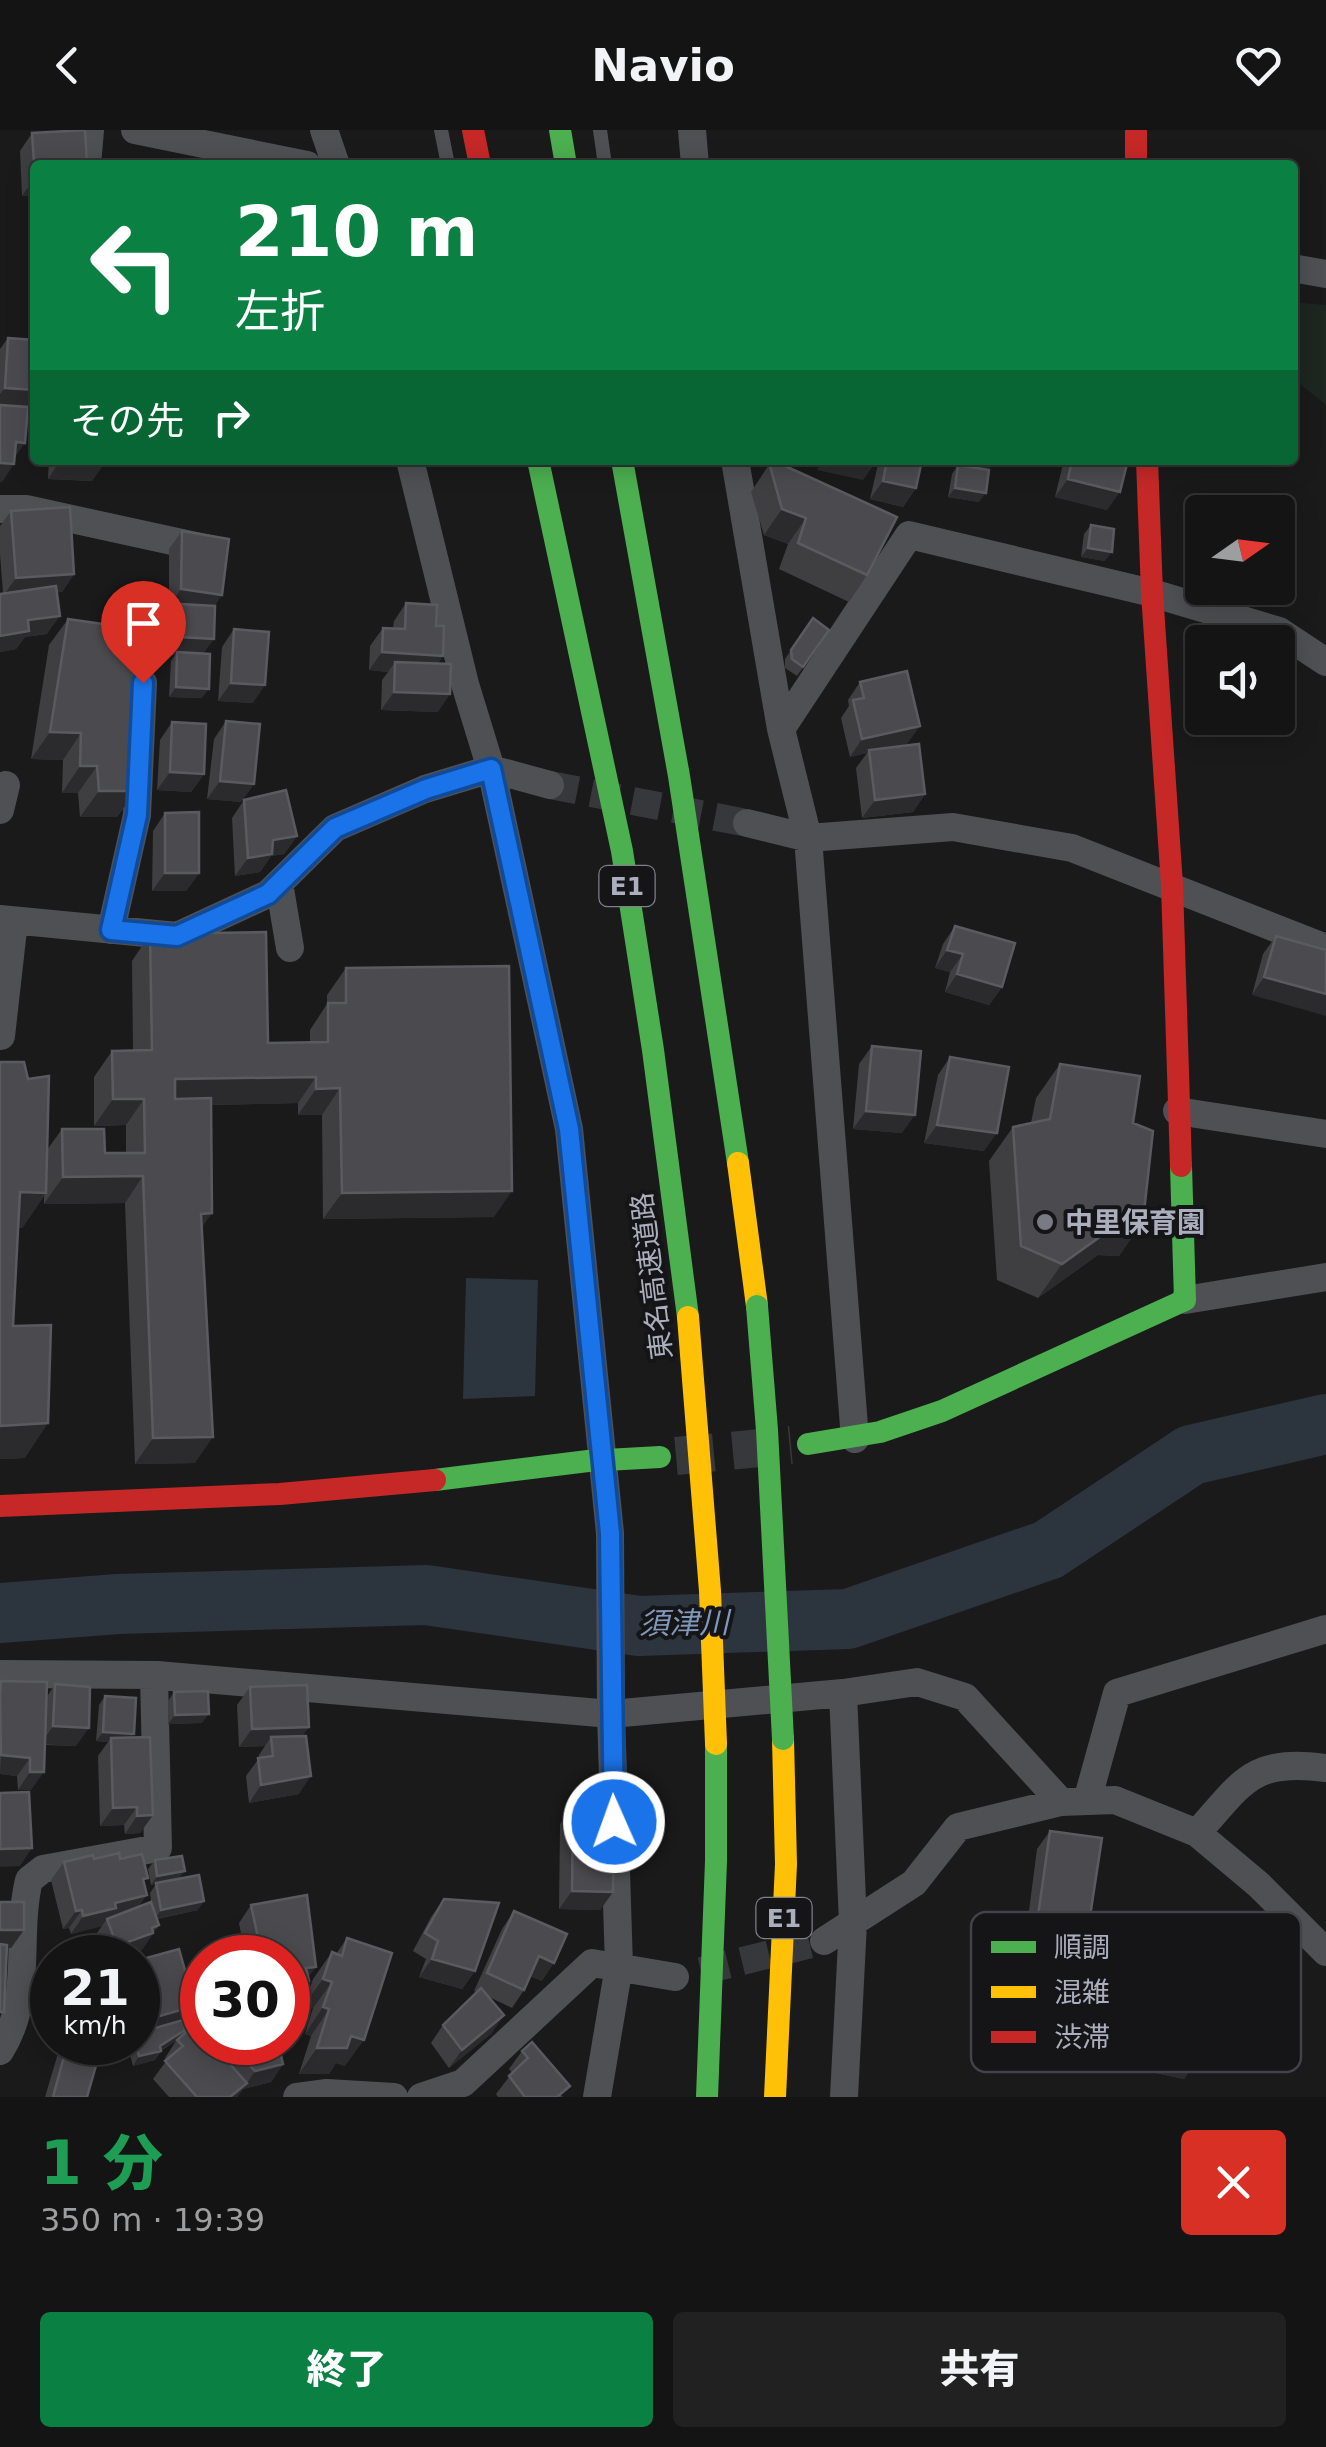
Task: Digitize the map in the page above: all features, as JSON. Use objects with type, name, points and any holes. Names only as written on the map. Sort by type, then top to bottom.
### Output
[{"type":"main road","points":[[473,130],[479,160]]},
{"type":"main road","points":[[560,130],[565,160]]},
{"type":"main road","points":[[1136,130],[1136,160]]},
{"type":"main road","name":"東名高速道路","points":[[539,465],[609,784],[664,1116],[688,1316],[707,1552],[716,1744],[707,2097]]},
{"type":"main road","name":"E1","points":[[625,465],[730,1098],[768,1430],[786,1864],[776,2097]]},
{"type":"main road","points":[[808,1444],[856,1440],[915,1424],[1185,1300],[1172,884],[1147,465]]},
{"type":"main road","points":[[0,1506],[184,1500],[376,1487],[603,1458],[660,1457]]},
{"type":"street","points":[[87,160],[90,130]]},
{"type":"street","points":[[135,130],[283,160]]},
{"type":"street","points":[[324,130],[334,160]]},
{"type":"street","points":[[692,130],[695,160]]},
{"type":"street","points":[[1298,269],[1326,274]]},
{"type":"street","points":[[411,465],[491,769],[569,1129],[610,1533],[619,1966],[597,2097]]},
{"type":"street","points":[[736,465],[781,729],[808,838],[856,1440]]},
{"type":"street","points":[[738,465],[771,482]]},
{"type":"street","points":[[0,509],[26,509],[226,553]]},
{"type":"street","points":[[874,522],[909,535],[1152,593],[1279,631],[1326,662]]},
{"type":"street","points":[[781,729],[909,535]]},
{"type":"street","points":[[111,930],[137,815],[143,683]]},
{"type":"street","points":[[1,1036],[7,920],[177,936],[268,894],[335,828],[426,789],[491,769],[550,785]]},
{"type":"street","points":[[747,823],[808,838],[954,827],[1072,848],[1172,884],[1326,948]]},
{"type":"street","points":[[279,883],[290,948]]},
{"type":"street","points":[[1177,1111],[1326,1134]]},
{"type":"street","points":[[1185,1300],[1326,1277]]},
{"type":"street","points":[[1074,1802],[1117,1692],[1326,1629]]},
{"type":"street","points":[[0,1674],[154,1676],[611,1714],[843,1694],[917,1682],[965,1697],[1074,1802]]},
{"type":"street","points":[[0,2051],[14,2029],[20,2008],[24,1900],[29,1880],[43,1869],[158,1848],[154,1676]]},
{"type":"street","points":[[843,1694],[852,1922],[844,2097]]},
{"type":"street","points":[[1198,1833],[1248,1776],[1291,1763],[1326,1768]]},
{"type":"street","points":[[824,1941],[914,1884],[958,1827],[1074,1802],[1115,1800],[1198,1833],[1286,1912]]},
{"type":"street","points":[[1301,1927],[1326,1952]]},
{"type":"street","points":[[421,2097],[463,2082],[592,1963],[675,1977]]},
{"type":"street","points":[[297,2097],[328,2093],[394,2097]]},
{"type":"lane","points":[[442,130],[447,160]]},
{"type":"lane","points":[[600,130],[604,160]]},
{"type":"lane","points":[[523,465],[609,784]]},
{"type":"shaded area","points":[[1298,303],[1326,305],[1326,405],[1298,382]]},
{"type":"shaded area","points":[[466,1278],[538,1280],[535,1396],[463,1399]]},
{"type":"building","points":[[85,130],[87,160],[34,160],[32,133]]},
{"type":"building","points":[[8,338],[30,340],[30,390],[5,388]]},
{"type":"building","points":[[0,405],[28,407],[25,443],[16,442],[14,464],[0,463]]},
{"type":"building","points":[[783,465],[897,517],[867,575],[798,543],[806,518],[782,509],[770,466]]},
{"type":"building","points":[[886,465],[921,465],[916,488],[883,481]]},
{"type":"building","points":[[958,465],[989,470],[986,493],[955,488]]},
{"type":"building","points":[[1071,465],[1127,465],[1120,492],[1068,479]]},
{"type":"building","points":[[70,507],[74,574],[16,578],[11,511]]},
{"type":"building","points":[[1091,525],[1114,529],[1112,552],[1088,548]]},
{"type":"building","points":[[182,531],[229,539],[222,595],[181,589]]},
{"type":"building","points":[[56,586],[60,616],[28,620],[29,631],[0,636],[0,594]]},
{"type":"building","points":[[162,603],[215,606],[214,639],[160,636]]},
{"type":"building","points":[[406,603],[437,605],[436,626],[444,626],[443,656],[382,652],[383,628],[405,629]]},
{"type":"building","points":[[813,618],[829,630],[803,667],[792,659],[791,650]]},
{"type":"building","points":[[68,619],[145,630],[136,699],[136,791],[99,791],[97,766],[80,766],[81,733],[50,732]]},
{"type":"building","points":[[234,629],[269,632],[265,685],[231,683]]},
{"type":"building","points":[[177,652],[210,654],[209,689],[176,687]]},
{"type":"building","points":[[395,662],[451,664],[450,694],[394,692]]},
{"type":"building","points":[[907,671],[920,726],[862,739],[853,700],[864,698],[860,682]]},
{"type":"building","points":[[226,721],[260,724],[254,784],[220,781]]},
{"type":"building","points":[[172,722],[206,724],[204,774],[170,772]]},
{"type":"building","points":[[919,744],[925,794],[875,800],[869,750]]},
{"type":"building","points":[[286,790],[297,836],[273,840],[272,854],[248,858],[244,800]]},
{"type":"building","points":[[199,812],[199,873],[165,873],[165,813]]},
{"type":"building","points":[[955,926],[1015,943],[1002,987],[957,974],[963,954],[947,950]]},
{"type":"building","points":[[266,932],[268,1043],[328,1042],[328,1003],[346,1003],[346,968],[509,966],[512,1191],[342,1193],[340,1088],[316,1089],[316,1077],[175,1079],[175,1099],[211,1098],[212,1213],[201,1214],[213,1437],[153,1438],[143,1176],[63,1177],[62,1129],[104,1129],[105,1153],[145,1153],[144,1099],[113,1099],[112,1051],[152,1050],[150,934]]},
{"type":"building","points":[[1276,936],[1326,950],[1326,994],[1264,977]]},
{"type":"building","points":[[872,1046],[921,1051],[915,1115],[866,1111]]},
{"type":"building","points":[[950,1057],[1009,1067],[997,1133],[937,1125]]},
{"type":"building","points":[[0,1062],[24,1062],[28,1079],[49,1076],[46,1193],[20,1192],[13,1326],[51,1325],[48,1423],[0,1426]]},
{"type":"building","points":[[1060,1064],[1140,1076],[1133,1123],[1153,1131],[1143,1221],[1122,1221],[1062,1264],[1021,1246],[1013,1127],[1050,1119]]},
{"type":"building","points":[[1,1681],[47,1682],[44,1772],[30,1772],[30,1758],[1,1755]]},
{"type":"building","points":[[55,1684],[90,1687],[89,1728],[53,1726]]},
{"type":"building","points":[[307,1685],[309,1727],[252,1729],[250,1687]]},
{"type":"building","points":[[208,1691],[209,1714],[175,1715],[174,1692]]},
{"type":"building","points":[[105,1696],[136,1698],[134,1734],[103,1732]]},
{"type":"building","points":[[306,1736],[311,1776],[261,1785],[258,1758],[273,1756],[271,1737]]},
{"type":"building","points":[[150,1737],[153,1815],[137,1816],[137,1807],[113,1808],[111,1738]]},
{"type":"building","points":[[29,1792],[32,1848],[0,1849],[0,1793]]},
{"type":"building","points":[[573,1806],[614,1807],[613,1892],[572,1891]]},
{"type":"building","points":[[1050,1831],[1102,1838],[1091,1912],[1039,1912]]},
{"type":"building","points":[[119,1853],[120,1859],[142,1854],[148,1878],[143,1879],[147,1895],[83,1916],[82,1910],[76,1911],[64,1862]]},
{"type":"building","points":[[182,1856],[185,1871],[157,1876],[155,1860]]},
{"type":"building","points":[[199,1875],[204,1901],[161,1910],[156,1883]]},
{"type":"building","points":[[307,1895],[316,1967],[310,1968],[310,1935],[257,1935],[251,1905]]},
{"type":"building","points":[[444,1899],[499,1903],[475,1971],[432,1959],[438,1941],[425,1933]]},
{"type":"building","points":[[0,1902],[24,1902],[24,1930],[0,1930]]},
{"type":"building","points":[[151,1902],[159,1925],[147,1935],[113,1935],[107,1919]]},
{"type":"building","points":[[514,1911],[567,1934],[554,1963],[539,1956],[524,1990],[487,1973]]},
{"type":"building","points":[[347,1938],[392,1953],[364,2040],[351,2036],[347,2048],[317,2048],[329,2009],[323,2007],[332,1982],[323,1979],[332,1952],[342,1956]]},
{"type":"building","points":[[0,1944],[7,1945],[4,2012],[0,2012]]},
{"type":"building","points":[[179,1949],[180,1953],[180,2010],[160,2016],[160,1954]]},
{"type":"building","points":[[481,1988],[504,2015],[462,2050],[443,2025]]},
{"type":"building","points":[[180,2021],[180,2033],[160,2046],[160,2027]]},
{"type":"building","points":[[532,2042],[570,2086],[557,2097],[525,2097],[509,2076],[528,2058],[522,2051]]},
{"type":"building","points":[[180,2048],[180,2065],[231,2065],[247,2083],[230,2097],[197,2097],[165,2061]]},
{"type":"building","points":[[62,2065],[96,2065],[87,2097],[53,2097]]},
{"type":"building","points":[[249,2065],[279,2065],[255,2071]]},
{"type":"waterway","name":"須津川","points":[[0,1613],[118,1604],[426,1595],[639,1626],[848,1619],[1048,1550],[1191,1455],[1326,1424]]},
{"type":"tunnel","points":[[550,785],[747,823]]},
{"type":"tunnel","points":[[676,1456],[791,1445]]},
{"type":"tunnel","points":[[701,1971],[824,1941]]},
{"type":"traffic: fast","points":[[560,130],[565,160]]},
{"type":"traffic: fast","points":[[539,465],[622,851],[688,1317]]},
{"type":"traffic: fast","points":[[623,465],[679,776],[738,1163]]},
{"type":"traffic: fast","points":[[808,1444],[880,1432],[942,1411],[1185,1300],[1181,1166]]},
{"type":"traffic: fast","points":[[757,1306],[783,1739]]},
{"type":"traffic: fast","points":[[435,1480],[588,1461],[660,1457]]},
{"type":"traffic: fast","points":[[707,2097],[716,1744]]},
{"type":"traffic: slow","points":[[738,1163],[757,1306]]},
{"type":"traffic: slow","points":[[688,1317],[710,1591],[716,1744]]},
{"type":"traffic: slow","points":[[775,2097],[786,1864],[783,1739]]},
{"type":"traffic: jam","points":[[473,130],[479,160]]},
{"type":"traffic: jam","points":[[1136,130],[1136,160]]},
{"type":"traffic: jam","points":[[1147,465],[1172,885],[1181,1166]]},
{"type":"traffic: jam","points":[[0,1506],[280,1494],[435,1480]]},
{"type":"place","name":"中里保育園","points":[[1045,1222]]},
{"type":"route","points":[[143,683],[137,815],[111,930],[177,936],[268,894],[335,828],[426,789],[491,769],[569,1129],[610,1533],[614,1822]]}]
